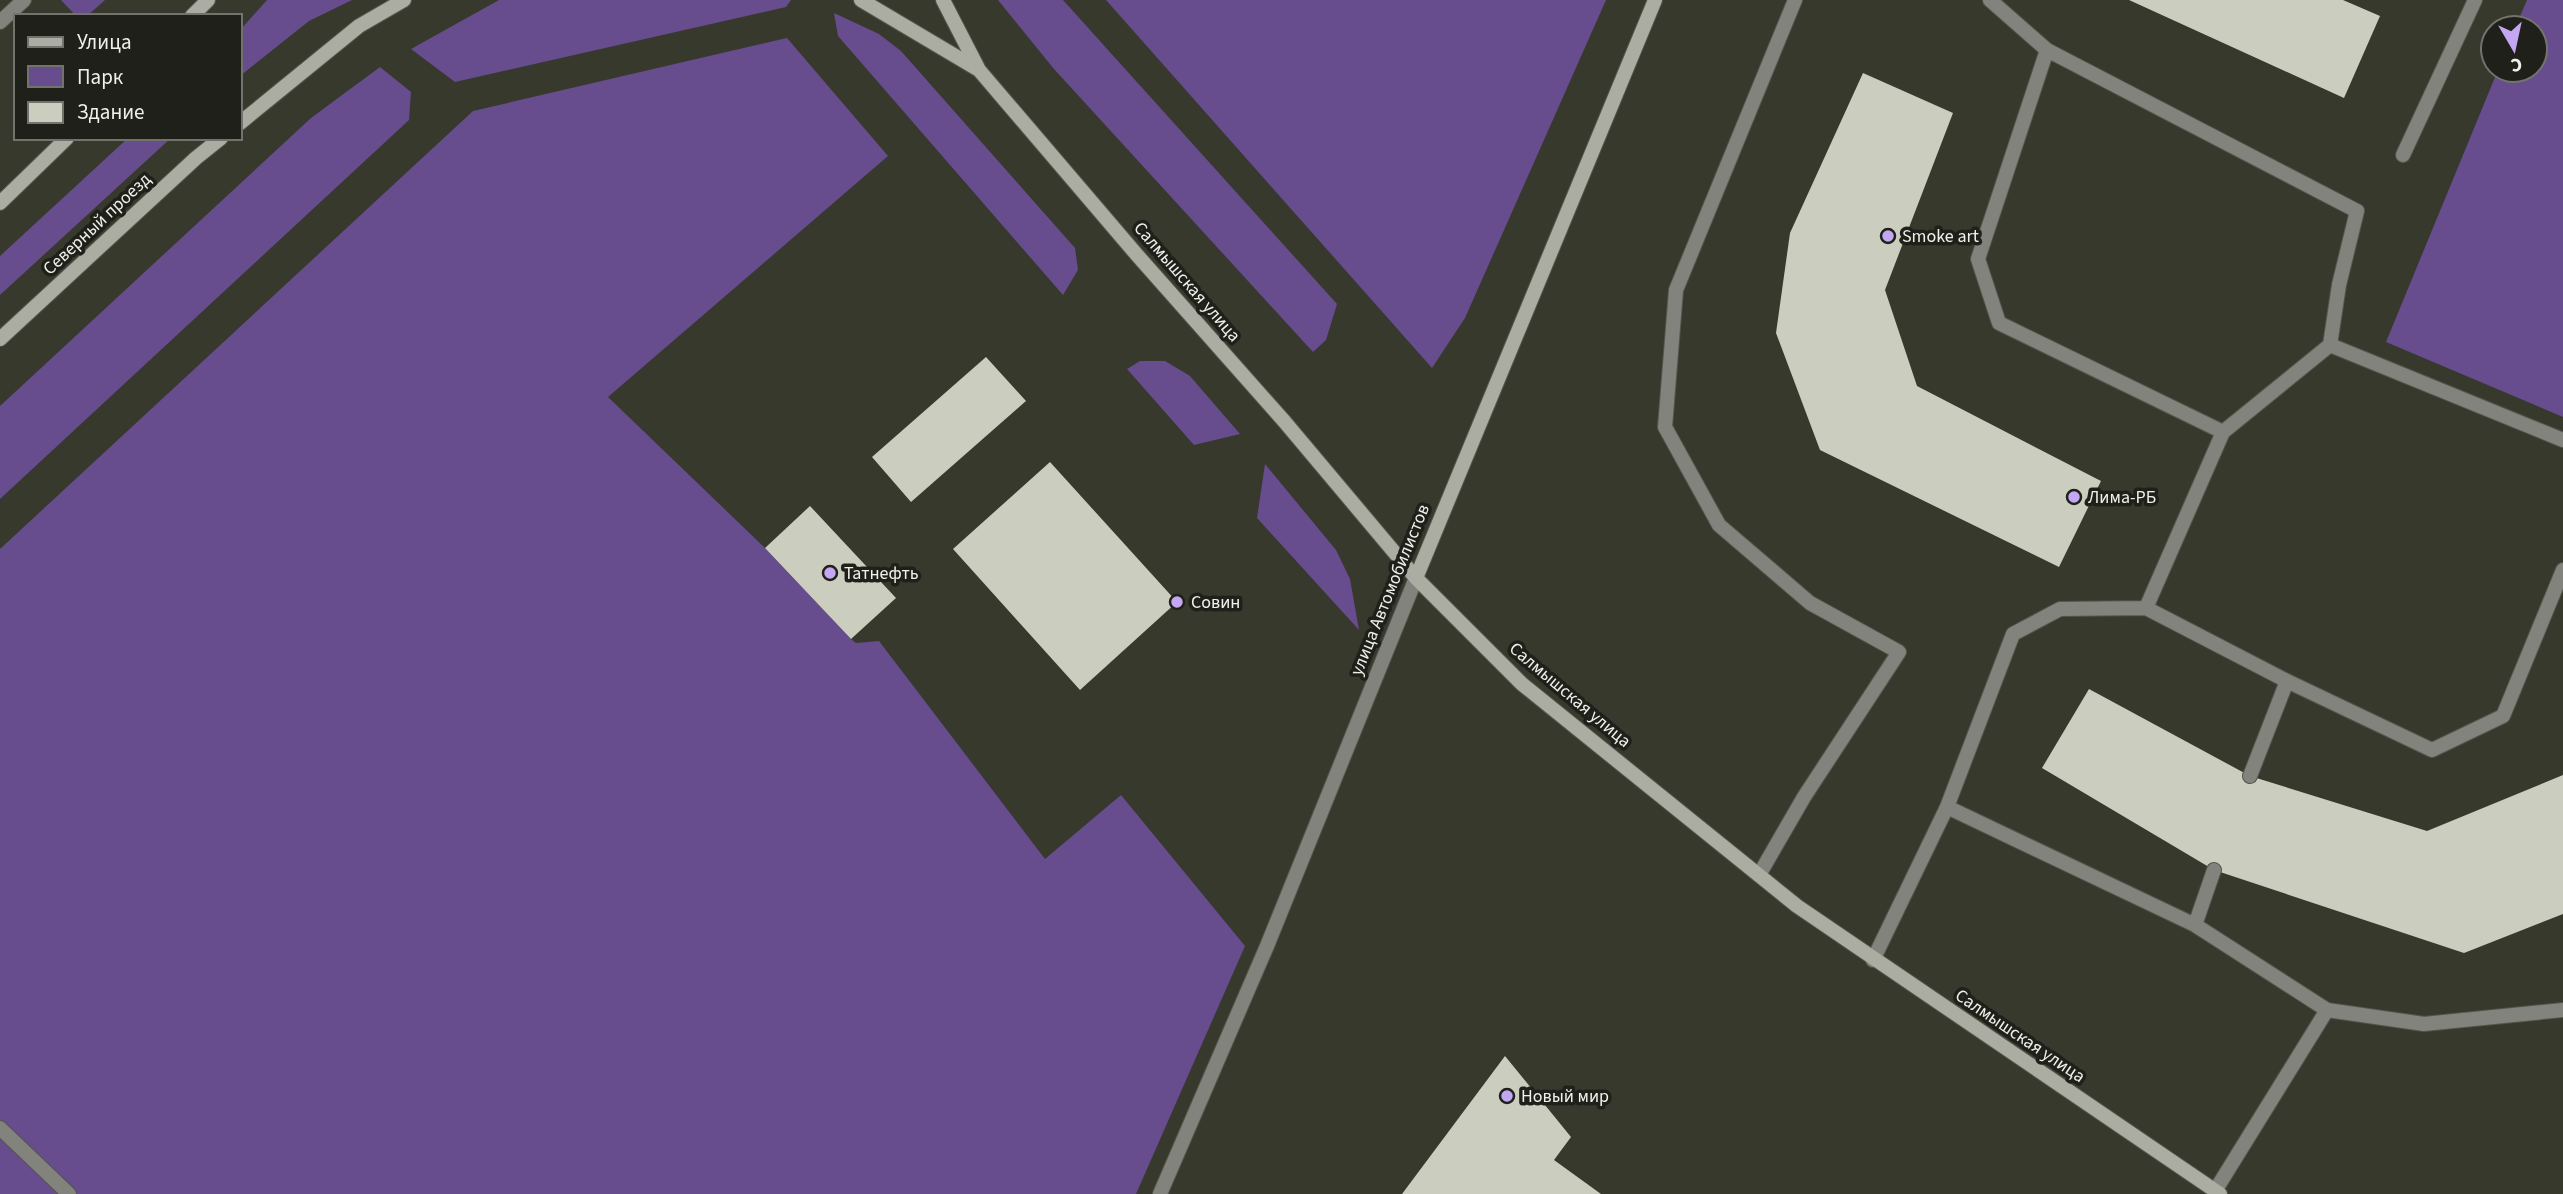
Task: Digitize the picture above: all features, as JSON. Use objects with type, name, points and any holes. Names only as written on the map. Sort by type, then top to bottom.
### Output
[{"type":"main road","points":[[194,14],[208,0]]},
{"type":"main road","points":[[242,121],[359,26],[404,0]]},
{"type":"main road","points":[[860,0],[979,70]]},
{"type":"main road","points":[[943,0],[979,70]]},
{"type":"main road","name":"улица Автомобилистов","points":[[1416,578],[1655,0]]},
{"type":"main road","name":"Салмышская улица","points":[[979,70],[1284,421],[1416,578],[1522,684],[1797,906],[2218,1192]]},
{"type":"main road","points":[[0,203],[65,140]]},
{"type":"main road","name":"Северный проезд","points":[[0,339],[218,140]]},
{"type":"street","points":[[0,22],[24,0]]},
{"type":"street","points":[[1759,874],[1804,797],[1899,652],[1810,603],[1719,525],[1665,427],[1676,290],[1795,0]]},
{"type":"street","points":[[1990,0],[2047,50],[2357,211],[2339,285],[2330,345],[2223,432],[2146,608]]},
{"type":"street","points":[[2403,155],[2475,0]]},
{"type":"street","points":[[2047,50],[1978,259],[1999,323],[2223,432]]},
{"type":"street","points":[[2330,345],[2563,440]]},
{"type":"street","points":[[1873,960],[1947,807],[2013,634],[2060,609],[2146,608],[2287,681],[2432,750],[2503,716],[2563,570]]},
{"type":"street","name":"улица Автомобилистов","points":[[1160,1194],[1268,946],[1416,578]]},
{"type":"street","points":[[2250,776],[2287,681]]},
{"type":"street","points":[[1947,807],[2195,925],[2327,1010],[2424,1024],[2563,1010]]},
{"type":"street","points":[[2195,925],[2214,870]]},
{"type":"street","points":[[2218,1192],[2327,1010]]},
{"type":"street","points":[[0,1128],[69,1194]]},
{"type":"green space","points":[[61,0],[105,0],[89,14],[74,14]]},
{"type":"green space","points":[[267,0],[352,0],[309,21],[242,74],[242,28]]},
{"type":"green space","points":[[499,0],[791,0],[786,7],[455,82],[411,49]]},
{"type":"green space","points":[[998,0],[1063,0],[1337,304],[1326,340],[1313,352],[1054,69]]},
{"type":"green space","points":[[1106,0],[1606,0],[1465,318],[1432,368]]},
{"type":"green space","points":[[2527,0],[2563,0],[2563,417],[2386,342],[2492,84],[2549,84],[2549,14],[2521,14]]},
{"type":"green space","points":[[834,13],[879,34],[901,51],[1075,248],[1078,270],[1063,295],[838,36]]},
{"type":"green space","points":[[787,38],[888,156],[608,397],[765,548],[851,639],[856,643],[879,641],[1045,859],[1121,795],[1245,946],[1136,1194],[0,1194],[0,549],[473,111]]},
{"type":"green space","points":[[380,67],[411,92],[409,120],[0,499],[0,406],[311,118]]},
{"type":"green space","points":[[126,140],[169,140],[0,295],[0,256]]},
{"type":"green space","points":[[1140,361],[1165,361],[1190,376],[1240,434],[1194,445],[1127,369]]},
{"type":"green space","points":[[1265,464],[1336,550],[1350,579],[1359,630],[1257,518]]},
{"type":"building","points":[[2129,0],[2343,0],[2380,16],[2344,98]]},
{"type":"building","points":[[1863,73],[1953,113],[1885,290],[1917,386],[2101,481],[2059,567],[1820,450],[1776,333],[1790,233]]},
{"type":"building","points":[[986,357],[1026,401],[911,502],[872,457]]},
{"type":"building","points":[[1050,462],[1177,602],[1080,690],[953,549]]},
{"type":"building","name":"Татнефть","points":[[810,506],[896,598],[851,639],[765,548]]},
{"type":"building","points":[[2089,689],[2250,776],[2427,831],[2563,775],[2563,914],[2464,953],[2214,870],[2042,768]]},
{"type":"building","name":"Новый мир","points":[[1505,1056],[1571,1137],[1554,1160],[1601,1194],[1402,1194]]},
{"type":"place","name":"Smoke art","points":[[1888,236]]},
{"type":"place","name":"Лима-РБ","points":[[2074,497]]},
{"type":"place","name":"Татнефть","points":[[830,573]]},
{"type":"place","name":"Совин","points":[[1177,602]]},
{"type":"place","name":"Новый мир","points":[[1507,1096]]}]
